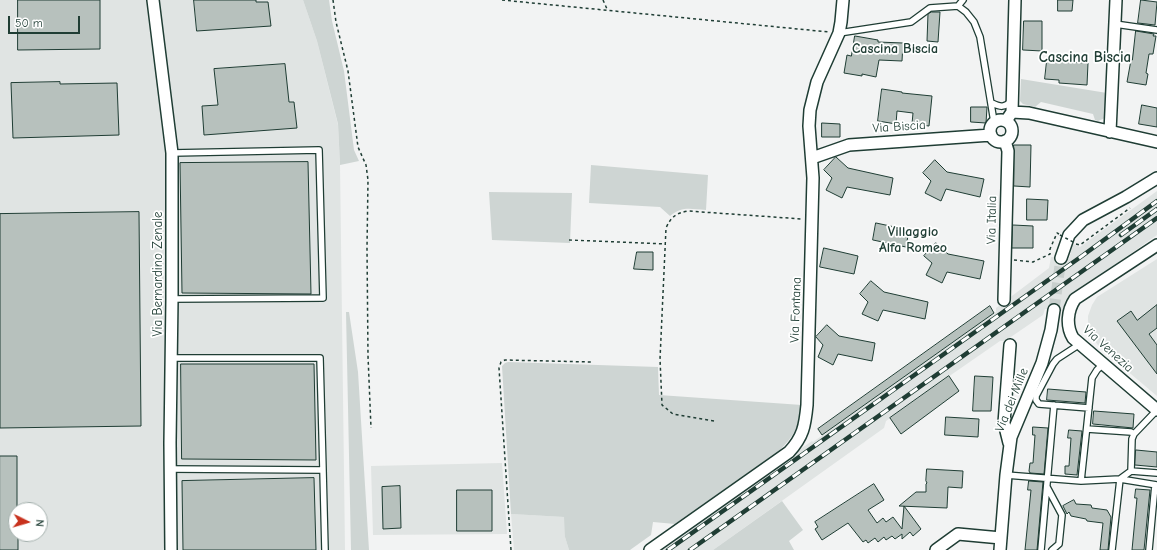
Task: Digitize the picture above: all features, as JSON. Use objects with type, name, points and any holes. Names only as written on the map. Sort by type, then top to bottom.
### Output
[{"type":"street","name":"Via Bernardino Zenale","points":[[153,0],[172,153],[170,469],[171,550]]},
{"type":"street","name":"Via Fontana","points":[[650,550],[789,452],[797,443],[803,432],[807,405],[813,178],[809,126],[810,110],[812,97],[817,82],[839,33],[843,0]]},
{"type":"street","points":[[1015,0],[1013,99],[1009,117],[1009,123],[1012,130],[1010,136],[1005,140],[998,141],[993,138],[990,128],[994,122],[1009,117],[1029,113],[1157,142]]},
{"type":"street","points":[[1110,132],[1116,0]]},
{"type":"street","name":"Via Biscia","points":[[812,158],[848,145],[991,135]]},
{"type":"street","name":"Via Italia","points":[[1004,300],[1008,151],[1005,140]]},
{"type":"street","points":[[1060,258],[1069,235],[1083,220],[1126,197],[1157,178]]},
{"type":"street","name":"Via Venezia","points":[[1157,245],[1076,299],[1070,307],[1068,323],[1069,332],[1073,338],[1157,410]]},
{"type":"street","name":"Via dei Mille","points":[[1000,550],[1009,446],[1013,430],[1035,382],[1044,357],[1052,330],[1054,310]]},
{"type":"street","points":[[1009,446],[1004,423],[1010,345]]},
{"type":"street","points":[[936,550],[958,534],[1001,538]]},
{"type":"lane","points":[[958,6],[963,0]]},
{"type":"lane","points":[[839,33],[911,22],[930,8],[958,6],[966,12],[974,22],[980,37],[994,122]]},
{"type":"lane","points":[[1115,24],[1157,30]]},
{"type":"lane","points":[[992,103],[1001,107],[1008,105],[1013,99]]},
{"type":"lane","points":[[172,153],[319,150],[323,298],[172,299]]},
{"type":"lane","points":[[1080,344],[1057,359],[1036,396],[1036,400],[1039,404],[1089,408]]},
{"type":"lane","points":[[171,358],[320,358],[325,550]]},
{"type":"lane","points":[[1081,481],[1092,378],[1103,364]]},
{"type":"lane","points":[[1041,550],[1054,405]]},
{"type":"lane","points":[[1131,471],[1132,439],[1134,434],[1157,410]]},
{"type":"lane","points":[[1087,429],[1131,432],[1134,434]]},
{"type":"lane","points":[[170,469],[323,470]]},
{"type":"lane","points":[[1112,550],[1120,479],[1131,471],[1157,473]]},
{"type":"lane","points":[[1006,475],[1081,481],[1120,479],[1156,485],[1149,550]]},
{"type":"lane","points":[[1047,487],[1062,515],[1059,544],[1052,550]]},
{"type":"path","points":[[333,0],[336,22],[348,70],[358,147],[366,165],[368,180],[368,356],[371,428]]},
{"type":"path","points":[[502,0],[839,33]]},
{"type":"path","points":[[603,0],[607,10]]},
{"type":"path","points":[[1005,259],[1030,262],[1037,261],[1050,254],[1057,233],[1080,245],[1133,205]]},
{"type":"path","points":[[714,421],[673,414],[662,405],[660,359],[666,228],[669,221],[674,215],[680,212],[688,211],[812,220]]},
{"type":"path","points":[[569,240],[666,244]]},
{"type":"path","points":[[511,550],[499,368],[501,362],[505,360],[592,362]]},
{"type":"shaded area","points":[[0,0],[303,0],[317,41],[338,125],[340,165],[345,550],[0,550]]},
{"type":"shaded area","points":[[303,0],[329,0],[332,21],[344,71],[354,150],[359,161],[340,165],[338,124],[317,41]]},
{"type":"shaded area","points":[[1021,79],[1107,93],[1105,118],[1098,121],[1095,120],[1093,114],[1041,102],[1035,107],[1023,104],[1020,101]]},
{"type":"shaded area","points":[[591,165],[708,175],[706,210],[682,209],[670,216],[660,207],[589,203]]},
{"type":"shaded area","points":[[1157,191],[1157,235],[1067,299],[1063,311],[1045,309],[1043,315],[1005,341],[1000,341],[922,395],[886,421],[884,428],[713,550],[657,550],[777,465],[812,441],[813,442],[996,312],[996,308],[1049,268],[1051,257],[1069,259],[1073,244],[1080,247]]},
{"type":"shaded area","points":[[489,192],[572,193],[570,243],[492,240]]},
{"type":"shaded area","points":[[1157,259],[1157,396],[1100,348],[1088,329],[1088,316],[1097,297]]},
{"type":"shaded area","points":[[346,312],[349,312],[358,372],[369,550],[351,550]]},
{"type":"shaded area","points":[[508,362],[658,367],[659,395],[802,405],[802,412],[795,430],[779,451],[675,524],[653,522],[651,535],[630,550],[569,550],[565,537],[564,517],[511,514],[502,366]]},
{"type":"shaded area","points":[[502,463],[507,534],[373,535],[371,466]]},
{"type":"shaded area","points":[[782,501],[803,530],[789,541],[794,550],[713,550]]},
{"type":"shaded area","points":[[511,514],[565,517],[565,537],[569,550],[514,550]]},
{"type":"building","points":[[18,0],[100,0],[100,49],[18,50]]},
{"type":"building","points":[[194,0],[256,0],[256,2],[268,2],[271,26],[197,31]]},
{"type":"building","points":[[1058,0],[1073,0],[1072,11],[1058,11]]},
{"type":"building","points":[[1141,0],[1157,2],[1155,25],[1138,23]]},
{"type":"building","points":[[932,12],[940,12],[938,42],[927,41],[928,14]]},
{"type":"building","points":[[1024,21],[1042,21],[1042,51],[1023,50]]},
{"type":"building","points":[[1136,31],[1154,34],[1153,36],[1156,36],[1153,54],[1149,54],[1146,85],[1127,82]]},
{"type":"building","points":[[855,36],[878,40],[878,42],[903,43],[902,61],[879,60],[876,77],[862,74],[862,76],[844,73],[847,55],[851,56]]},
{"type":"building","points":[[1047,61],[1088,63],[1087,85],[1059,83],[1059,80],[1045,79]]},
{"type":"building","points":[[285,64],[289,102],[294,102],[297,128],[204,135],[202,106],[218,105],[214,69]]},
{"type":"building","points":[[60,82],[60,84],[117,83],[119,135],[13,138],[11,83]]},
{"type":"building","points":[[882,89],[932,96],[929,126],[912,124],[913,113],[897,111],[896,124],[878,121]]},
{"type":"building","points":[[1142,105],[1157,108],[1157,127],[1139,124]]},
{"type":"building","points":[[971,107],[987,107],[986,123],[971,122]]},
{"type":"building","points":[[822,123],[840,124],[840,137],[822,137]]},
{"type":"building","points":[[1014,145],[1031,145],[1030,187],[1014,186]]},
{"type":"building","points":[[836,157],[848,168],[893,178],[890,195],[847,187],[842,198],[826,190],[832,178],[824,170]]},
{"type":"building","points":[[935,160],[947,172],[984,179],[980,197],[946,189],[941,201],[925,193],[931,181],[923,173]]},
{"type":"building","points":[[308,162],[311,294],[182,293],[180,163]]},
{"type":"building","points":[[1027,199],[1048,200],[1047,220],[1027,220]]},
{"type":"building","points":[[139,212],[141,426],[0,428],[0,214]]},
{"type":"building","points":[[876,223],[909,230],[906,247],[873,240]]},
{"type":"building","points":[[1013,225],[1033,226],[1033,248],[1012,248]]},
{"type":"building","points":[[936,243],[948,254],[984,261],[980,279],[947,272],[942,283],[926,275],[932,263],[924,256]]},
{"type":"building","points":[[824,248],[858,256],[854,274],[820,267]]},
{"type":"building","points":[[637,252],[653,252],[653,270],[634,269]]},
{"type":"building","points":[[871,281],[884,292],[928,302],[925,319],[883,310],[878,321],[862,314],[868,302],[860,294]]},
{"type":"building","points":[[1157,305],[1157,328],[1149,334],[1157,345],[1157,374],[1117,321],[1131,311],[1137,320]]},
{"type":"building","points":[[990,306],[994,313],[822,435],[818,429]]},
{"type":"building","points":[[827,325],[839,336],[875,343],[872,361],[838,354],[833,365],[818,357],[823,345],[816,337]]},
{"type":"building","points":[[181,364],[314,364],[316,460],[182,459]]},
{"type":"building","points":[[949,376],[959,391],[901,434],[890,418]]},
{"type":"building","points":[[975,376],[993,377],[991,411],[973,411]]},
{"type":"building","points":[[1048,389],[1086,392],[1085,403],[1047,400]]},
{"type":"building","points":[[1094,411],[1134,414],[1133,428],[1093,424]]},
{"type":"building","points":[[946,417],[979,419],[978,437],[945,435]]},
{"type":"building","points":[[1033,427],[1048,428],[1044,474],[1030,473],[1029,471],[1030,463],[1033,463],[1035,435],[1033,435]]},
{"type":"building","points":[[1069,430],[1082,431],[1077,475],[1065,474],[1065,466],[1069,466],[1071,438],[1068,438]]},
{"type":"building","points":[[1136,450],[1157,452],[1157,467],[1135,465]]},
{"type":"building","points":[[0,456],[17,456],[17,502],[8,502],[8,542],[18,542],[18,550],[0,550]]},
{"type":"building","points":[[927,469],[963,471],[962,488],[948,487],[947,508],[899,506],[916,492],[926,492]]},
{"type":"building","points":[[314,478],[316,550],[183,550],[182,481]]},
{"type":"building","points":[[1029,481],[1043,482],[1037,550],[1025,550],[1031,490],[1028,490]]},
{"type":"building","points":[[874,484],[884,500],[868,510],[877,523],[883,518],[886,522],[893,517],[902,529],[904,506],[921,529],[913,536],[910,532],[902,539],[902,534],[895,539],[892,536],[886,540],[884,537],[878,542],[875,538],[868,543],[866,540],[863,542],[848,523],[822,540],[815,529],[818,527],[815,522]]},
{"type":"building","points":[[400,486],[401,528],[383,529],[382,487]]},
{"type":"building","points":[[1136,489],[1150,490],[1144,550],[1132,550],[1137,498],[1135,498]]},
{"type":"building","points":[[457,490],[492,490],[492,531],[457,531]]},
{"type":"building","points":[[1074,500],[1076,504],[1091,505],[1092,508],[1107,510],[1111,517],[1108,550],[1100,550],[1103,523],[1087,521],[1086,519],[1071,516],[1069,512],[1067,514],[1063,506]]},
{"type":"tunnel","points":[[1054,310],[1061,258]]},
{"type":"railway","points":[[668,550],[1157,201]]},
{"type":"railway","points":[[1121,235],[1157,209]]},
{"type":"railway","points":[[690,550],[1157,218]]},
{"type":"district","name":"Cascina Biscia","points":[[895,49]]},
{"type":"district","name":"Cascina Biscia","points":[[1085,58]]},
{"type":"district","name":"Villaggio Alfa Romeo","points":[[913,240]]}]
